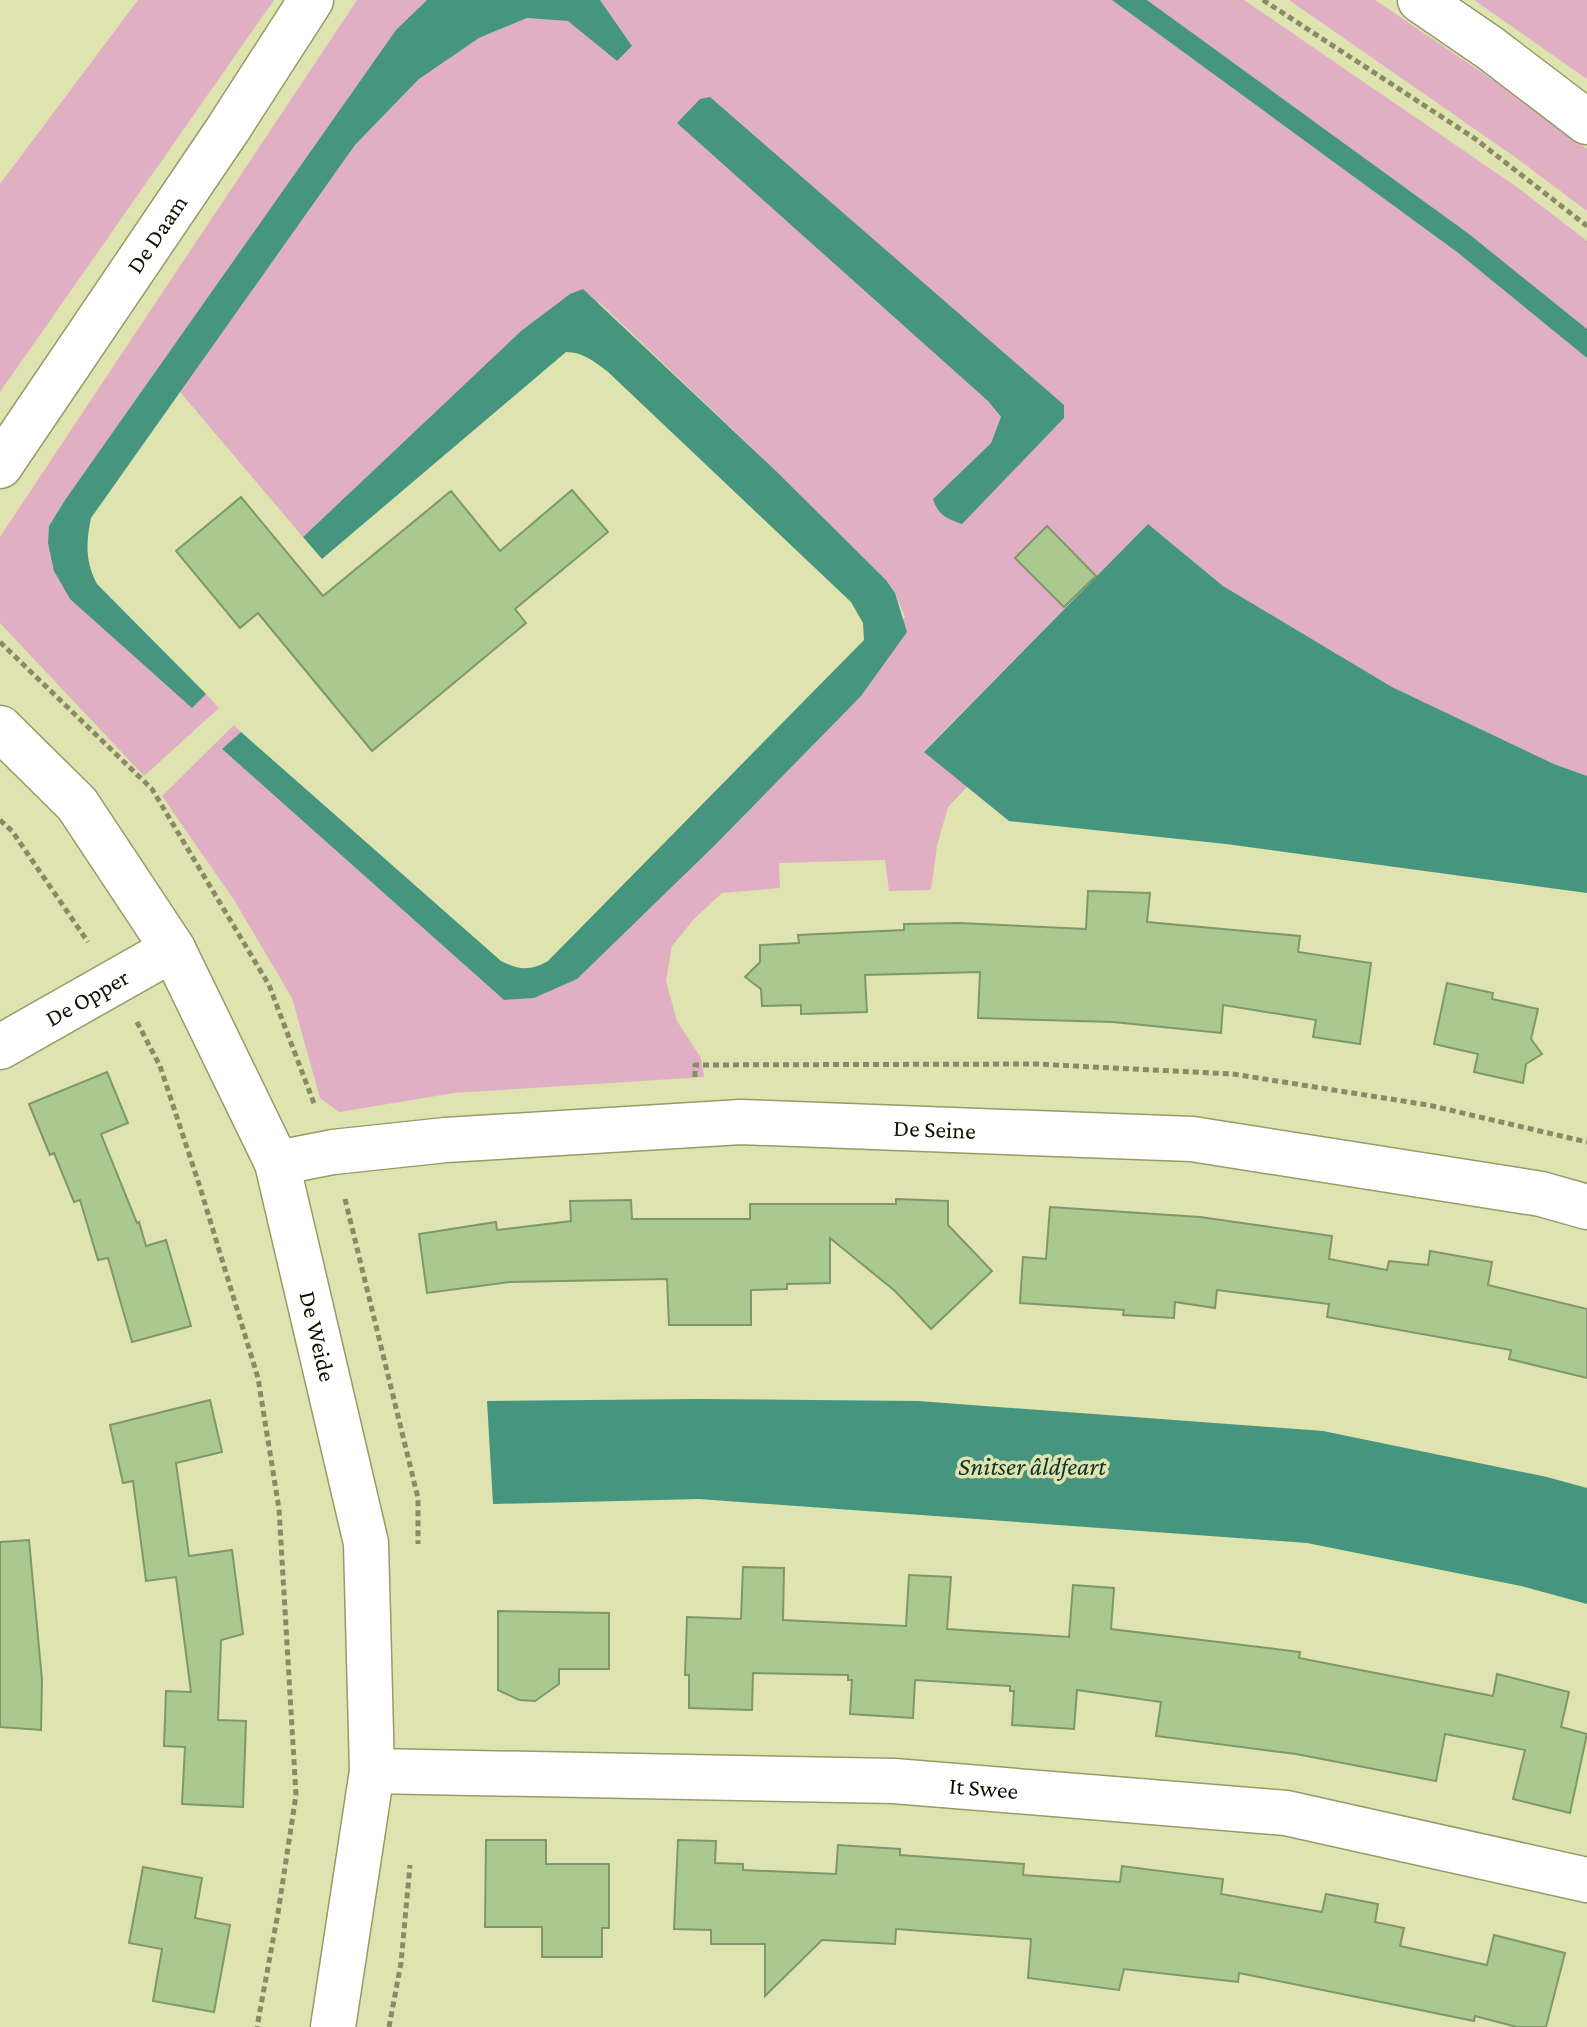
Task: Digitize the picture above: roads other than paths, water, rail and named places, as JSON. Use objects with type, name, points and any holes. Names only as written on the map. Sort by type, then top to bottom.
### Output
[{"type":"street","name":"De Daam","points":[[0,466],[228,129],[311,0]]},
{"type":"street","points":[[1420,0],[1490,48],[1587,122]]},
{"type":"street","name":"De Weide","points":[[0,728],[77,804],[173,949],[277,1163],[366,1543],[372,1771],[333,2027]]},
{"type":"street","name":"De Opper","points":[[0,1047],[173,949]]},
{"type":"street","name":"De Seine","points":[[277,1163],[333,1152],[446,1140],[741,1122],[1192,1139],[1541,1194],[1587,1207]]},
{"type":"street","name":"It Swee","points":[[372,1771],[894,1781],[1286,1813],[1587,1880]]},
{"type":"water","points":[[427,0],[600,0],[632,46],[617,61],[568,21],[527,18],[479,38],[419,79],[355,145],[91,518],[88,552],[90,568],[97,584],[206,694],[192,708],[70,599],[54,571],[48,543],[49,526],[396,30]]},
{"type":"water","points":[[1112,0],[1147,0],[1469,234],[1587,329],[1587,358],[1457,252]]},
{"type":"water","points":[[710,97],[1064,405],[1064,418],[962,524],[944,516],[933,499],[991,443],[1001,417],[988,401],[677,123],[700,99]]},
{"type":"water","points":[[583,289],[776,471],[886,580],[895,593],[907,632],[861,696],[715,845],[577,979],[534,998],[504,1000],[222,749],[241,732],[501,961],[519,968],[530,968],[548,961],[864,640],[863,623],[851,602],[607,371],[572,352],[566,352],[322,559],[303,537],[521,331],[570,294]]},
{"type":"water","points":[[1148,524],[1223,586],[1392,687],[1554,764],[1587,776],[1587,893],[1226,844],[1009,821],[924,752]]},
{"type":"water","name":"Snitser âldfeart","points":[[487,1401],[918,1401],[1323,1431],[1547,1477],[1587,1488],[1587,1604],[1521,1586],[1307,1543],[699,1499],[493,1504]]}]
